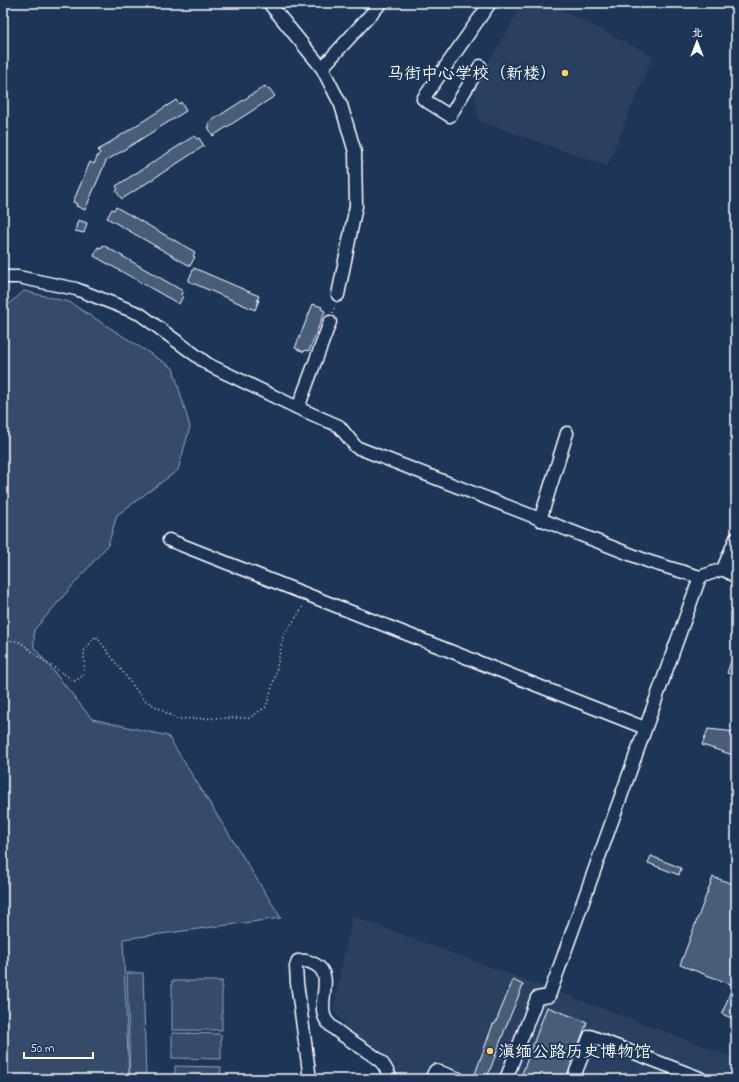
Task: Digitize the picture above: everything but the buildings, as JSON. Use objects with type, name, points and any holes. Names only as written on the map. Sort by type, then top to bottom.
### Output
[{"type":"street","points":[[268,3],[322,68],[341,105],[355,152],[356,206],[338,295]]},
{"type":"street","points":[[322,68],[381,3]]},
{"type":"street","points":[[480,66],[450,116],[423,98],[490,3]]},
{"type":"street","points":[[3,277],[18,277],[76,289],[140,314],[209,365],[339,426],[356,448],[650,562],[700,577],[723,569],[736,538]]},
{"type":"street","points":[[298,408],[330,322]]},
{"type":"street","points":[[540,520],[567,433]]},
{"type":"street","points":[[169,540],[645,728]]},
{"type":"street","points":[[723,569],[736,577]]},
{"type":"street","points":[[506,1079],[537,998],[549,996],[700,577]]},
{"type":"street","points":[[310,1079],[297,983],[298,961],[304,960],[319,967],[324,974],[323,1005],[326,1020],[336,1030],[382,1061],[391,1079]]},
{"type":"street","points":[[573,1079],[590,1036],[700,1079]]},
{"type":"street","points":[[431,1079],[435,1072],[440,1072],[459,1079]]},
{"type":"path","points":[[330,322],[338,295]]},
{"type":"path","points":[[3,639],[20,642],[45,662],[75,681],[84,675],[84,651],[96,636],[143,699],[177,719],[249,718],[266,707],[275,676],[283,637],[310,596]]},
{"type":"shaded area","name":"马街中心学校（新楼）","points":[[523,3],[548,3],[653,56],[607,166],[479,121],[473,89]]},
{"type":"shaded area","points":[[24,291],[69,302],[173,368],[190,427],[178,470],[117,515],[108,545],[34,630],[34,647],[92,719],[168,736],[281,918],[123,939],[129,1079],[3,1079],[3,309]]},
{"type":"shaded area","points":[[352,916],[736,1058],[736,1079],[384,1079],[333,1009]]},
{"type":"shaded area","points":[[127,973],[143,973],[146,1079],[130,1079]]},
{"type":"shaded area","points":[[172,981],[222,981],[222,1030],[172,1030]]},
{"type":"shaded area","points":[[172,1033],[221,1034],[221,1059],[172,1058]]},
{"type":"shaded area","points":[[175,1066],[221,1067],[220,1079],[175,1079]]},
{"type":"place","name":"马街中心学校（新楼）","points":[[565,73]]},
{"type":"place","name":"滇缅公路历史博物馆","points":[[490,1051]]}]
